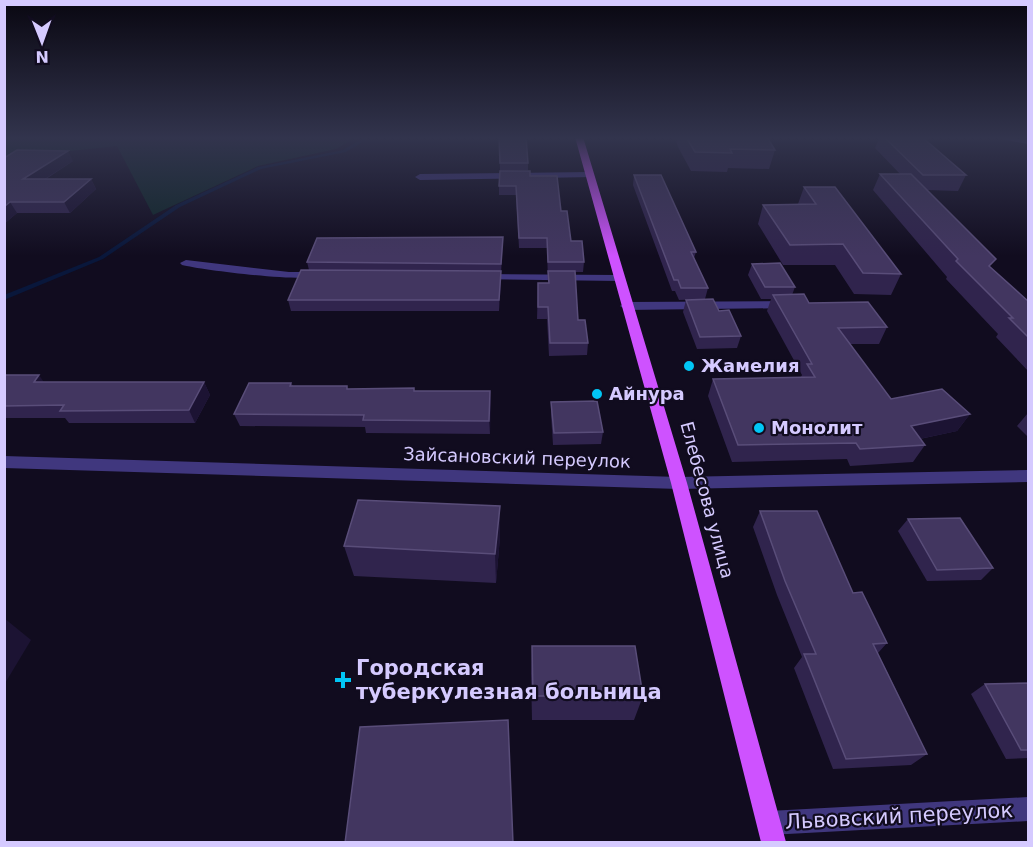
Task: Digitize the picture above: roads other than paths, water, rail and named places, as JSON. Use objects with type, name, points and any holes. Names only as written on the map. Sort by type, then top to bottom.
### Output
[{"type":"main road","name":"Елебесова улица","points":[[590,177],[679,483],[771,833]]},
{"type":"street","points":[[420,177],[500,177]]},
{"type":"street","points":[[186,263],[289,275],[325,275]]},
{"type":"street","points":[[468,276],[618,278]]},
{"type":"street","points":[[626,306],[800,305]]},
{"type":"street","name":"Зайсановский переулок","points":[[4,462],[679,483],[1029,476]]},
{"type":"street","name":"Львовский переулок","points":[[771,833],[1029,808]]},
{"type":"waterway","points":[[4,298],[101,258],[178,206],[242,177]]},
{"type":"place","name":"Жамелия","points":[[689,366]]},
{"type":"place","name":"Айнура","points":[[597,394]]},
{"type":"place","name":"Монолит","points":[[759,428]]},
{"type":"place","name":"Городская туберкулезная больница","points":[[343,680]]}]
